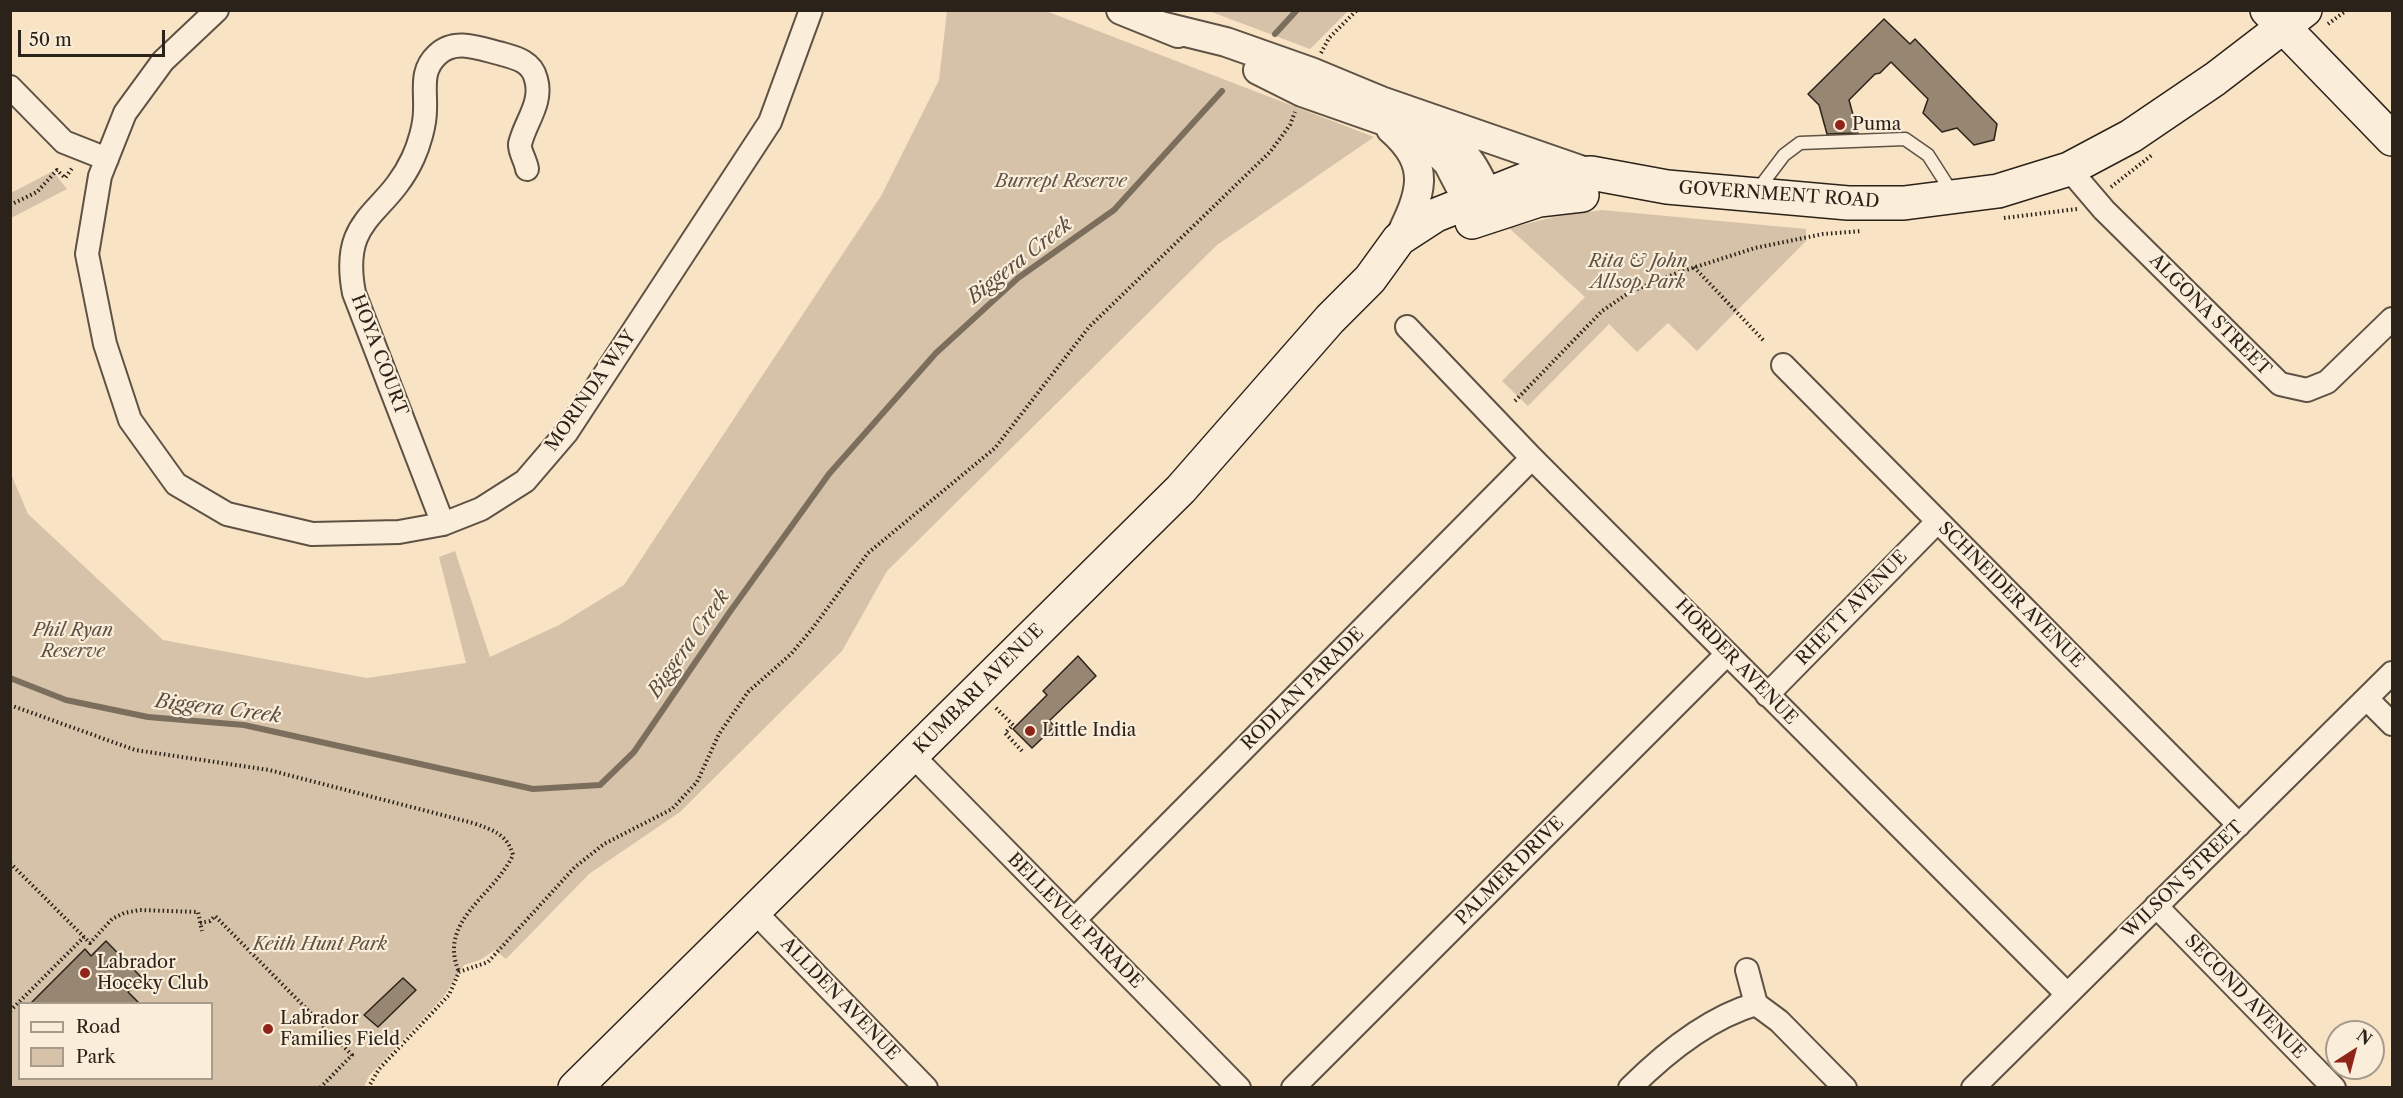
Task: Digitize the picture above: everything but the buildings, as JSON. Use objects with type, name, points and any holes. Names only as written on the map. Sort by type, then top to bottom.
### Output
[{"type":"main road","points":[[2294,20],[2392,139]]},
{"type":"main road","name":"GOVERNMENT ROAD","points":[[1482,207],[1529,178],[1591,173],[1667,187],[1848,203],[1904,203],[1956,198],[1998,190],[2069,169],[2131,136],[2294,20]]},
{"type":"main road","name":"GOVERNMENT ROAD","points":[[1482,207],[1667,187]]},
{"type":"main road","name":"KUMBARI AVENUE","points":[[575,1088],[1181,489],[1329,319],[1370,279],[1399,239],[1437,215],[1482,207]]},
{"type":"main road","name":"KUMBARI AVENUE","points":[[1370,279],[1482,207]]},
{"type":"street","name":"MORINDA WAY","points":[[217,10],[163,61],[125,113],[100,176],[87,254],[105,344],[130,420],[176,484],[227,514],[312,534],[399,532],[443,524],[481,509],[525,481],[567,432],[770,122],[811,10]]},
{"type":"street","name":"GOVERNMENT ROAD","points":[[1121,10],[1164,18],[1226,42],[1307,82],[1376,109],[1591,173]]},
{"type":"street","name":"HOYA COURT","points":[[443,524],[354,293],[350,272],[352,252],[358,229],[403,177],[414,157],[425,112],[424,74],[437,54],[451,47],[465,45],[511,56],[533,70],[538,84],[535,112],[520,144],[527,170]]},
{"type":"street","points":[[10,87],[64,142],[107,159]]},
{"type":"street","name":"GOVERNMENT ROAD","points":[[1376,109],[1429,144],[1482,207]]},
{"type":"street","name":"GOVERNMENT ROAD","points":[[1376,109],[1392,130],[1412,150],[1419,177],[1417,203],[1399,239]]},
{"type":"street","name":"ALGONA STREET","points":[[2069,169],[2112,218],[2280,384],[2307,390],[2327,382],[2392,319]]},
{"type":"street","name":"HORDER AVENUE","points":[[1407,327],[1532,458],[2067,994]]},
{"type":"street","name":"SCHNEIDER AVENUE","points":[[1783,365],[2240,825]]},
{"type":"street","name":"RODLAN PARADE","points":[[1074,921],[1532,458]]},
{"type":"street","name":"RHETT AVENUE","points":[[1767,695],[1937,522]]},
{"type":"street","name":"PALMER DRIVE","points":[[1293,1088],[1727,654]]},
{"type":"street","name":"WILSON STREET","points":[[1973,1088],[2392,674]]},
{"type":"street","points":[[2367,699],[2392,724]]},
{"type":"street","name":"BELLEVUE PARADE","points":[[912,755],[1239,1088]]},
{"type":"street","name":"SECOND AVENUE","points":[[2156,906],[2334,1088]]},
{"type":"street","name":"ALLDEN AVENUE","points":[[754,911],[926,1088]]},
{"type":"street","points":[[1747,970],[1756,1004],[1779,1021],[1845,1088]]},
{"type":"street","points":[[1630,1088],[1676,1046],[1726,1016],[1756,1004]]},
{"type":"lane","points":[[1753,195],[1784,155],[1800,142],[1905,139],[1928,155],[1956,198]]},
{"type":"path","points":[[368,1088],[379,1069],[449,995],[459,972],[488,962],[575,867],[604,843],[672,809],[697,782],[719,734],[748,692],[791,654],[868,553],[995,448],[1089,327],[1270,152],[1290,125],[1307,82],[1329,38],[1357,10]]},
{"type":"path","points":[[2294,20],[2347,10]]},
{"type":"path","points":[[10,205],[37,192],[57,170],[65,178],[86,150]]},
{"type":"path","points":[[2000,218],[2067,212],[2082,206]]},
{"type":"path","points":[[1515,401],[1616,299],[1694,267],[1782,242],[1870,230]]},
{"type":"path","points":[[1694,267],[1764,341]]},
{"type":"path","points":[[10,705],[135,750],[269,770],[473,823],[498,832],[509,842],[513,855],[494,885],[472,907],[454,932],[453,959],[459,972]]},
{"type":"path","points":[[995,708],[1013,725],[1005,733],[1024,753]]},
{"type":"path","points":[[10,863],[90,942],[112,920],[140,910],[198,912],[202,931]]},
{"type":"path","points":[[200,923],[210,921],[215,915],[352,1055],[320,1088]]},
{"type":"path","points":[[19,1002],[84,937]]},
{"type":"green space","name":"Burrept Reserve","points":[[947,11],[1046,11],[1374,137],[1217,245],[887,571],[842,651],[680,812],[589,874],[506,959],[495,950],[480,960],[464,965],[444,996],[369,1076],[364,1087],[11,1087],[11,474],[28,514],[163,640],[367,678],[466,663],[439,557],[455,551],[490,657],[559,625],[624,585],[881,196],[939,80]]},
{"type":"green space","points":[[1209,11],[1348,11],[1310,49]]},
{"type":"green space","points":[[53,171],[67,189],[11,218],[11,193]]},
{"type":"green space","name":"Rita & John Allsop Park","points":[[1602,210],[1806,229],[1806,241],[1697,351],[1668,323],[1637,352],[1609,324],[1528,406],[1502,381],[1585,297],[1509,228],[1554,217]]},
{"type":"waterway","name":"Biggera Creek","points":[[1275,34],[1297,10]]},
{"type":"waterway","name":"Biggera Creek","points":[[10,678],[66,700],[148,717],[244,725],[533,789],[600,785],[634,752],[729,613],[829,474],[936,353],[1018,278],[1114,210],[1222,91]]},
{"type":"place","name":"Puma","points":[[1840,125]]},
{"type":"place","name":"Little India","points":[[1030,731]]},
{"type":"place","name":"Labrador Hoceky Club","points":[[85,973]]},
{"type":"place","name":"Labrador Families Field","points":[[268,1029]]},
{"type":"park label","name":"Phil Ryan Reserve","points":[[73,641]]},
{"type":"park label","name":"Keith Hunt Park","points":[[320,945]]}]
